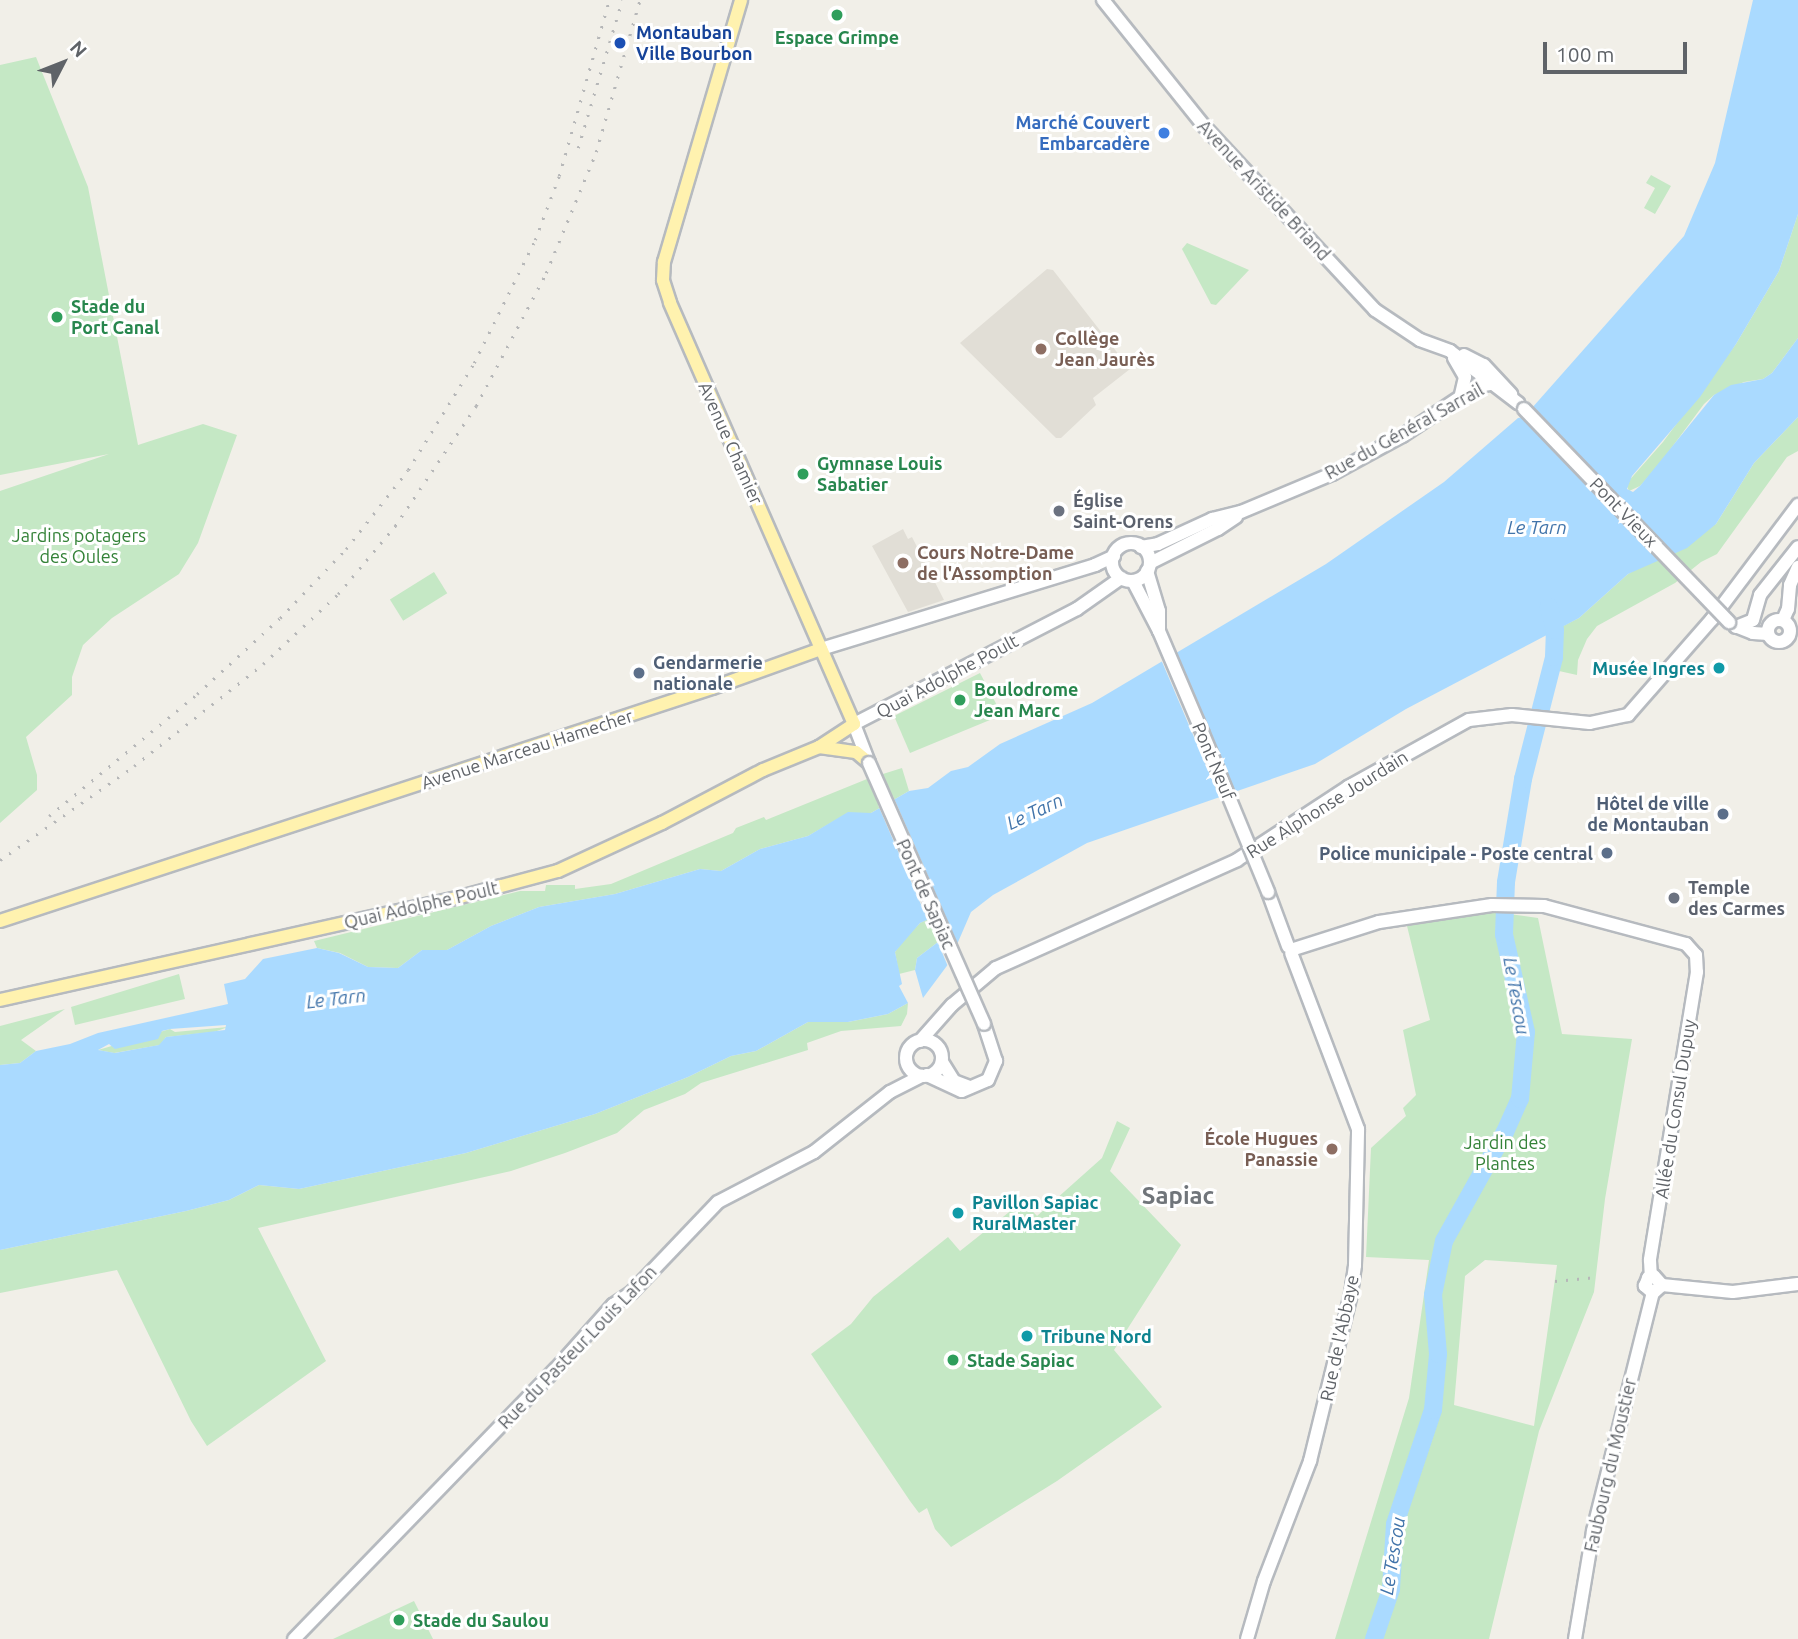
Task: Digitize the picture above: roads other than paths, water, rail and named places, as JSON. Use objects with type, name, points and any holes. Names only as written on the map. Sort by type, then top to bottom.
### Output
[{"type":"main road","name":"Avenue Chamier","points":[[741,0],[664,262],[666,294],[869,763]]},
{"type":"main road","name":"Avenue Aristide Briand","points":[[1103,0],[1204,125],[1375,310],[1420,340],[1475,360],[1493,380]]},
{"type":"main road","points":[[1450,351],[1465,377],[1460,398]]},
{"type":"main road","name":"Rue du Général Sarrail","points":[[1141,547],[1158,544],[1212,519],[1241,512],[1332,474],[1402,436],[1477,386],[1493,380]]},
{"type":"main road","name":"Pont Vieux","points":[[1493,380],[1733,624]]},
{"type":"main road","name":"Rue Alphonse Jourdain","points":[[920,1041],[952,1005],[996,968],[1237,860],[1348,786],[1469,720],[1512,715],[1605,722],[1628,715],[1641,704],[1726,601],[1798,505]]},
{"type":"main road","name":"Rue du Général Sarrail","points":[[1149,567],[1218,530],[1241,512]]},
{"type":"main road","points":[[1135,544],[1141,547],[1149,567],[1159,611],[1159,631],[1127,579],[1115,571],[1114,556],[1123,545],[1135,544]]},
{"type":"main road","points":[[1733,624],[1749,624],[1757,610],[1760,595],[1798,547]]},
{"type":"main road","name":"Avenue Marceau Hamecher","points":[[0,921],[712,688],[821,649],[1095,565],[1114,556]]},
{"type":"main road","points":[[1127,579],[1142,578],[1149,567]]},
{"type":"main road","points":[[1783,620],[1796,570]]},
{"type":"main road","name":"Quai Adolphe Poult","points":[[0,1000],[460,897],[558,871],[662,823],[763,770],[820,747],[854,724],[1077,609],[1127,579]]},
{"type":"main road","points":[[1757,610],[1777,642],[1786,640],[1791,631],[1783,620]]},
{"type":"main road","points":[[1733,624],[1753,633],[1769,629],[1777,620],[1783,620]]},
{"type":"main road","name":"Pont Neuf","points":[[1159,631],[1268,892]]},
{"type":"main road","name":"Quai Adolphe Poult","points":[[820,747],[856,752],[869,763]]},
{"type":"main road","name":"Pont de Sapiac","points":[[869,763],[984,1024],[996,1061],[988,1080],[974,1088]]},
{"type":"main road","name":"Rue de l'Abbaye","points":[[1247,1639],[1264,1581],[1310,1461],[1351,1294],[1354,1265],[1357,1129],[1268,892]]},
{"type":"main road","name":"Allée du Consul Dupuy","points":[[1291,949],[1379,922],[1492,905],[1544,906],[1686,944],[1696,955],[1697,972],[1650,1260],[1655,1285]]},
{"type":"main road","points":[[952,1005],[944,1021],[939,1049],[942,1062],[954,1081],[974,1088]]},
{"type":"main road","points":[[939,1049],[928,1040],[920,1041],[908,1050],[907,1061],[913,1072],[956,1091],[974,1088]]},
{"type":"main road","name":"Rue du Pasteur Louis Lafon","points":[[890,1093],[907,1061]]},
{"type":"main road","points":[[924,1076],[934,1073],[942,1062]]},
{"type":"main road","name":"Rue du Pasteur Louis Lafon","points":[[294,1639],[556,1369],[613,1305],[632,1292],[718,1202],[814,1152],[890,1093],[924,1076]]},
{"type":"main road","points":[[1655,1285],[1733,1292],[1798,1284]]},
{"type":"main road","name":"Faubourg du Moustier","points":[[1575,1639],[1593,1531],[1655,1285]]},
{"type":"water","name":"Le Tarn","points":[[1753,0],[1798,0],[1798,214],[1779,271],[1736,344],[1700,397],[1632,476],[1627,489],[1633,492],[1640,486],[1714,395],[1731,385],[1763,379],[1772,373],[1798,338],[1798,417],[1754,463],[1716,524],[1687,548],[1628,574],[1579,618],[1406,709],[1315,764],[1087,843],[993,895],[971,912],[949,963],[923,998],[915,970],[917,958],[938,942],[942,913],[920,923],[895,952],[902,984],[899,986],[908,1003],[888,1014],[848,1022],[808,1022],[756,1051],[731,1056],[688,1077],[595,1114],[466,1153],[299,1189],[259,1185],[229,1200],[186,1211],[0,1250],[0,1065],[20,1063],[36,1051],[70,1044],[98,1033],[228,1004],[224,984],[245,979],[263,959],[317,948],[339,953],[368,967],[398,968],[422,950],[447,950],[491,926],[539,907],[615,894],[700,869],[721,871],[760,849],[808,836],[848,812],[871,813],[909,791],[928,788],[951,771],[968,767],[1000,744],[1092,703],[1326,564],[1444,482],[1518,418],[1524,417],[1684,236],[1715,163]],"holes":[[[226,1025],[225,1030],[166,1037],[159,1045],[115,1053],[98,1050],[109,1044],[115,1049],[158,1039],[162,1031],[170,1029]]]},
{"type":"waterway","name":"Le Tescou","points":[[1374,1639],[1391,1589],[1395,1524],[1433,1410],[1438,1354],[1433,1295],[1444,1241],[1505,1132],[1520,1099],[1526,1032],[1504,934],[1506,882],[1523,779],[1554,657],[1555,630],[1549,607]]},
{"type":"railway","points":[[49,816],[197,694],[280,618],[346,549],[408,470],[474,363],[535,240],[559,176],[609,0]]},
{"type":"railway","points":[[578,148],[622,0]]},
{"type":"railway","points":[[0,860],[134,766],[263,664],[338,594],[395,526],[476,406],[546,273],[596,152],[640,0]]},
{"type":"railway","points":[[1555,1281],[1597,1277]]},
{"type":"place","name":"Espace Grimpe","points":[[837,15]]},
{"type":"place","name":"Montauban Ville Bourbon","points":[[620,43]]},
{"type":"place","name":"Marché Couvert Embarcadère","points":[[1164,133]]},
{"type":"place","name":"Stade du Port Canal","points":[[57,317]]},
{"type":"place","name":"Collège Jean Jaurès","points":[[1041,349]]},
{"type":"place","name":"Gymnase Louis Sabatier","points":[[803,474]]},
{"type":"place","name":"Église Saint-Orens","points":[[1059,511]]},
{"type":"place","name":"Cours Notre-Dame de l'Assomption","points":[[903,563]]},
{"type":"place","name":"Musée Ingres","points":[[1719,668]]},
{"type":"place","name":"Gendarmerie nationale","points":[[639,673]]},
{"type":"place","name":"Boulodrome Jean Marc","points":[[960,700]]},
{"type":"place","name":"Hôtel de ville de Montauban","points":[[1723,814]]},
{"type":"place","name":"Police municipale - Poste central","points":[[1607,853]]},
{"type":"place","name":"Temple des Carmes","points":[[1674,898]]},
{"type":"place","name":"École Hugues Panassie","points":[[1332,1149]]},
{"type":"place","name":"Pavillon Sapiac RuralMaster","points":[[958,1213]]},
{"type":"place","name":"Tribune Nord","points":[[1027,1336]]},
{"type":"place","name":"Stade Sapiac","points":[[953,1360]]},
{"type":"place","name":"Stade du Saulou","points":[[399,1620]]},
{"type":"district","name":"Sapiac","points":[[1178,1196]]},
{"type":"park label","name":"Jardins potagers des Oules","points":[[79,546]]},
{"type":"park label","name":"Jardin des Plantes","points":[[1505,1153]]}]
